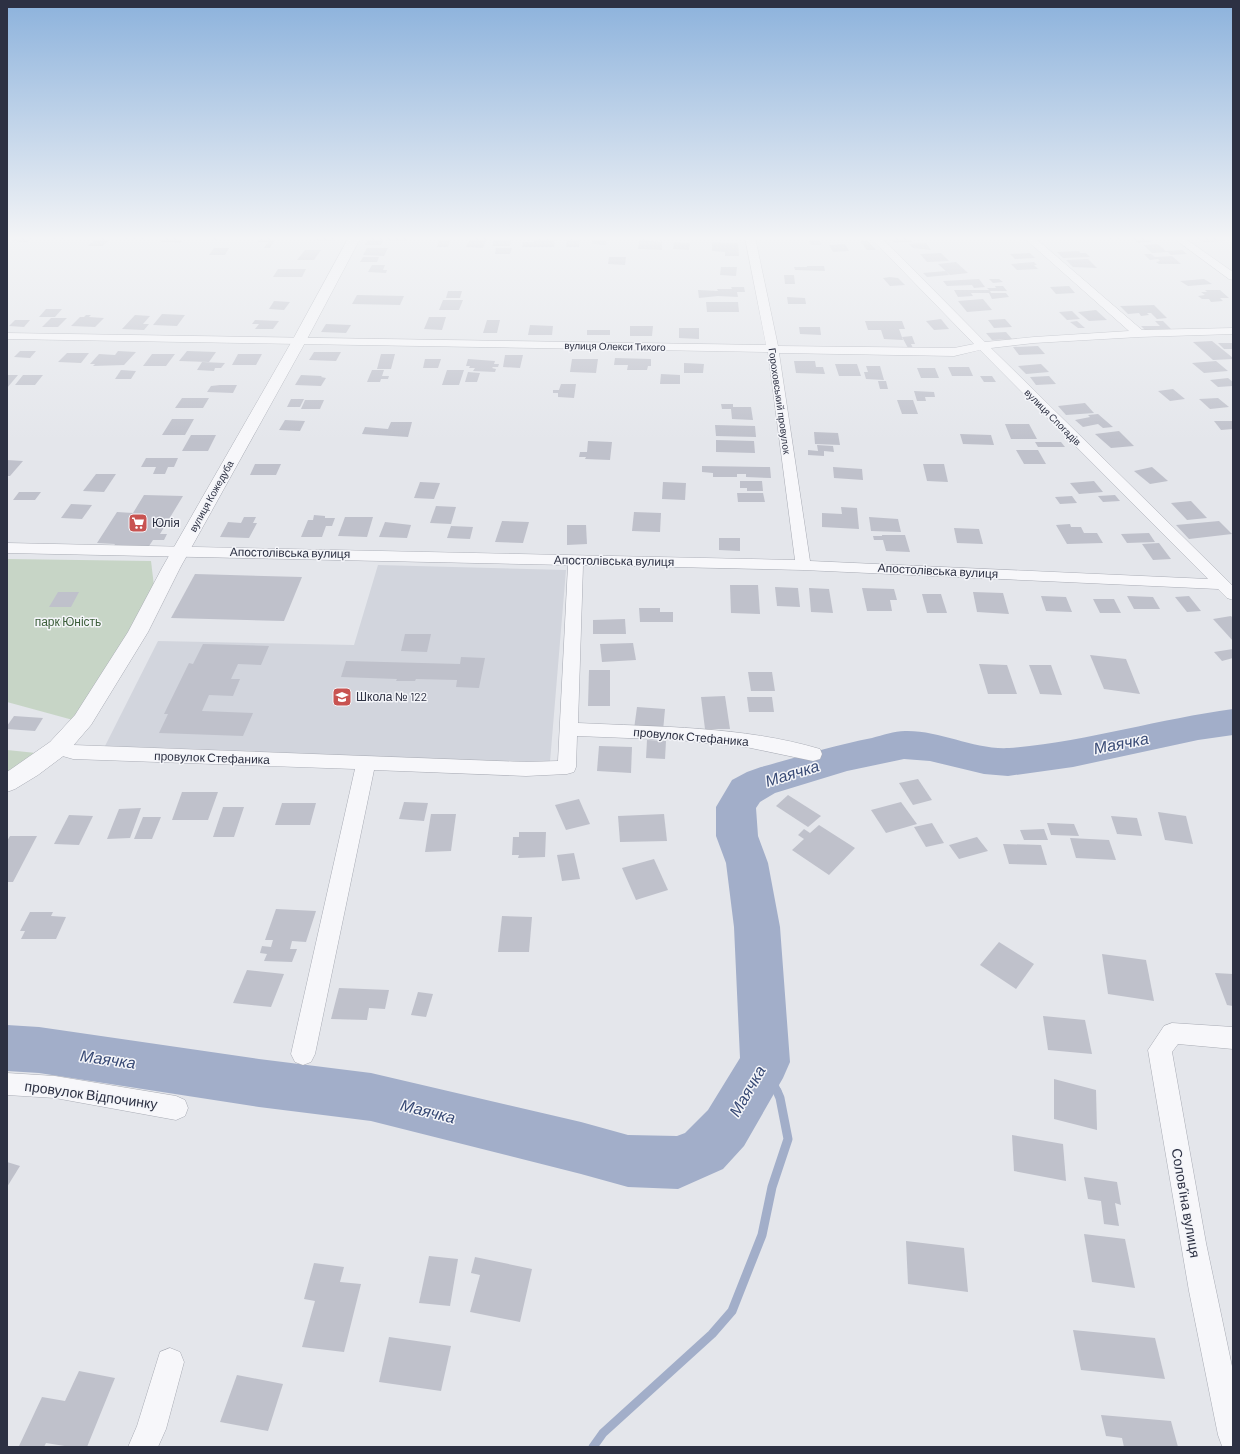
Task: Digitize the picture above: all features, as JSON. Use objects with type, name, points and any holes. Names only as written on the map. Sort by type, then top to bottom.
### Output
[{"type":"street","name":"вулиця Кожедуба","points":[[7,783],[30,769],[58,748],[83,720],[138,632],[181,551],[318,305]]},
{"type":"street","name":"Гороховський провулок","points":[[764,305],[773,349],[803,565]]},
{"type":"street","name":"вулиця Спогадів","points":[[942,305],[1233,595]]},
{"type":"street","points":[[1106,305],[1139,334]]},
{"type":"street","name":"вулиця Олекси Тихого","points":[[7,336],[954,352],[983,346],[1034,340],[1139,334],[1233,331]]},
{"type":"street","name":"Апостолівська вулиця","points":[[7,548],[803,565],[1221,584]]},
{"type":"street","name":"провулок Стефаника","points":[[58,748],[73,752],[366,764],[526,769],[567,767],[576,560]]},
{"type":"street","name":"провулок Стефаника","points":[[568,729],[679,734],[746,740],[813,754]]},
{"type":"street","points":[[303,1054],[366,764]]},
{"type":"street","name":"Соловʼїна вулиця","points":[[1233,1038],[1172,1033],[1160,1050],[1186,1208],[1218,1371],[1233,1435]]},
{"type":"street","name":"провулок Відпочинку","points":[[7,1084],[55,1087],[176,1108]]},
{"type":"street","points":[[143,1447],[151,1430],[170,1362]]},
{"type":"shaded area","name":"Школа № 122","points":[[378,565],[566,570],[550,762],[104,748],[158,641],[354,645]]},
{"type":"green space","name":"парк Юність","points":[[7,559],[151,561],[154,586],[128,641],[73,720],[7,702]]},
{"type":"green space","points":[[7,750],[36,753],[7,775]]},
{"type":"building","points":[[272,305],[288,305],[284,310],[269,309]]},
{"type":"building","points":[[441,305],[461,305],[459,310],[439,310]]},
{"type":"building","points":[[706,305],[738,305],[739,312],[707,312]]},
{"type":"building","points":[[961,305],[988,305],[992,310],[967,312]]},
{"type":"building","points":[[1154,305],[1167,318],[1157,319],[1151,313],[1147,313],[1149,315],[1141,316],[1139,313],[1128,314],[1120,306]]},
{"type":"building","points":[[46,309],[62,309],[55,317],[39,317]]},
{"type":"building","points":[[1096,310],[1107,320],[1089,321],[1078,312]]},
{"type":"building","points":[[1072,311],[1080,319],[1067,320],[1059,312]]},
{"type":"building","points":[[162,314],[185,315],[177,326],[153,325]]},
{"type":"building","points":[[86,315],[91,315],[89,317],[104,318],[95,327],[71,326],[80,317],[84,317]]},
{"type":"building","points":[[135,315],[150,316],[143,324],[149,324],[144,330],[122,329]]},
{"type":"building","points":[[429,317],[446,317],[442,330],[424,329]]},
{"type":"building","points":[[51,318],[67,318],[58,327],[42,327]]},
{"type":"building","points":[[941,319],[949,329],[934,330],[926,321]]},
{"type":"building","points":[[1005,319],[1012,327],[994,328],[988,320]]},
{"type":"building","points":[[15,320],[30,320],[24,327],[9,326]]},
{"type":"building","points":[[255,320],[279,321],[273,329],[255,329],[259,324],[252,324]]},
{"type":"building","points":[[487,320],[500,320],[497,333],[483,333]]},
{"type":"building","points":[[865,321],[902,321],[905,329],[899,329],[903,340],[884,339],[881,330],[868,330]]},
{"type":"building","points":[[1077,321],[1085,328],[1078,328],[1070,322]]},
{"type":"building","points":[[1155,321],[1163,321],[1172,330],[1146,331],[1141,326],[1160,326]]},
{"type":"building","points":[[326,324],[351,325],[346,333],[321,332]]},
{"type":"building","points":[[530,325],[553,326],[552,335],[528,335]]},
{"type":"building","points":[[630,326],[653,326],[652,336],[630,336]]},
{"type":"building","points":[[799,327],[820,327],[821,335],[800,334]]},
{"type":"building","points":[[679,328],[699,328],[699,339],[679,338]]},
{"type":"building","points":[[587,330],[610,330],[610,335],[587,335]]},
{"type":"building","points":[[1006,332],[1012,339],[992,340],[986,333]]},
{"type":"building","points":[[912,336],[915,344],[911,344],[913,348],[908,348],[902,337]]},
{"type":"building","points":[[1212,341],[1233,359],[1213,360],[1193,342]]},
{"type":"building","points":[[1218,343],[1233,343],[1233,349],[1224,349]]},
{"type":"building","points":[[1038,346],[1045,354],[1019,355],[1013,347]]},
{"type":"building","points":[[20,351],[36,351],[30,358],[14,357]]},
{"type":"building","points":[[118,351],[136,352],[124,365],[93,366],[95,364],[90,364],[99,354],[115,355]]},
{"type":"building","points":[[187,351],[216,352],[209,362],[179,361]]},
{"type":"building","points":[[314,352],[341,352],[336,361],[309,360]]},
{"type":"building","points":[[67,353],[89,353],[81,363],[58,362]]},
{"type":"building","points":[[152,354],[175,354],[166,366],[143,366]]},
{"type":"building","points":[[238,354],[262,354],[256,365],[232,365]]},
{"type":"building","points":[[381,354],[395,354],[391,369],[377,369]]},
{"type":"building","points":[[505,355],[523,355],[520,368],[503,367]]},
{"type":"building","points":[[615,358],[651,359],[651,366],[648,366],[647,370],[627,370],[628,365],[614,365]]},
{"type":"building","points":[[425,359],[441,359],[438,368],[423,368]]},
{"type":"building","points":[[468,359],[495,361],[494,364],[499,364],[498,367],[492,368],[496,369],[495,372],[473,371],[475,368],[469,368],[470,366],[466,366]]},
{"type":"building","points":[[572,359],[598,359],[596,373],[570,372]]},
{"type":"building","points":[[794,361],[815,361],[816,367],[823,367],[825,374],[796,373]]},
{"type":"building","points":[[1216,361],[1228,371],[1204,373],[1192,363]]},
{"type":"building","points":[[202,362],[225,363],[221,368],[215,368],[214,371],[197,370]]},
{"type":"building","points":[[684,363],[704,364],[703,373],[684,373]]},
{"type":"building","points":[[835,364],[857,364],[861,376],[839,376]]},
{"type":"building","points":[[1041,364],[1049,372],[1026,374],[1018,366]]},
{"type":"building","points":[[866,366],[880,366],[884,380],[866,379],[864,372],[868,372]]},
{"type":"building","points":[[948,367],[969,367],[973,376],[952,376]]},
{"type":"building","points":[[917,368],[935,368],[939,378],[921,378]]},
{"type":"building","points":[[121,370],[136,371],[131,379],[115,379]]},
{"type":"building","points":[[372,370],[384,370],[382,376],[389,376],[388,379],[381,379],[380,382],[367,382]]},
{"type":"building","points":[[447,370],[464,370],[459,385],[442,385]]},
{"type":"building","points":[[468,372],[480,373],[477,382],[465,382]]},
{"type":"building","points":[[661,374],[680,375],[680,384],[660,384]]},
{"type":"building","points":[[7,375],[18,375],[7,388]]},
{"type":"building","points":[[23,375],[43,375],[35,385],[15,385]]},
{"type":"building","points":[[301,375],[322,376],[321,377],[326,378],[321,386],[295,385]]},
{"type":"building","points":[[980,376],[992,376],[996,382],[984,382]]},
{"type":"building","points":[[1049,376],[1056,384],[1036,385],[1030,377]]},
{"type":"building","points":[[1228,378],[1233,382],[1233,386],[1218,387],[1210,380]]},
{"type":"building","points":[[878,381],[886,381],[888,389],[880,389]]},
{"type":"building","points":[[561,384],[576,384],[574,398],[558,397],[558,393],[553,393],[553,390],[559,390]]},
{"type":"building","points":[[237,385],[233,393],[207,392],[211,386]]},
{"type":"building","points":[[1173,389],[1185,399],[1170,401],[1158,391]]},
{"type":"building","points":[[914,391],[934,392],[935,397],[925,397],[926,401],[917,401]]},
{"type":"building","points":[[182,398],[209,398],[203,408],[175,408]]},
{"type":"building","points":[[1218,398],[1229,407],[1210,409],[1199,399]]},
{"type":"building","points":[[291,399],[304,399],[300,407],[287,407]]},
{"type":"building","points":[[305,400],[324,400],[320,409],[301,409]]},
{"type":"building","points":[[897,400],[913,400],[918,414],[902,414]]},
{"type":"building","points":[[1085,403],[1094,413],[1066,415],[1058,406]]},
{"type":"building","points":[[721,404],[733,404],[733,407],[751,407],[753,420],[732,419],[731,409],[722,409]]},
{"type":"building","points":[[1098,414],[1113,427],[1103,428],[1098,424],[1083,427],[1075,420],[1090,417],[1088,415]]},
{"type":"building","points":[[172,419],[194,419],[185,435],[162,435]]},
{"type":"building","points":[[285,420],[305,421],[300,431],[279,430]]},
{"type":"building","points":[[1214,421],[1233,421],[1233,429],[1221,430]]},
{"type":"building","points":[[391,422],[412,422],[408,437],[362,434],[365,427],[388,429]]},
{"type":"building","points":[[1005,424],[1029,424],[1037,439],[1011,439]]},
{"type":"building","points":[[715,425],[755,426],[756,437],[716,436]]},
{"type":"building","points":[[1119,431],[1134,446],[1111,448],[1095,434]]},
{"type":"building","points":[[814,432],[838,433],[840,445],[815,444]]},
{"type":"building","points":[[960,434],[991,435],[994,445],[963,444]]},
{"type":"building","points":[[191,435],[216,435],[208,451],[182,451]]},
{"type":"building","points":[[716,440],[754,441],[755,453],[716,452]]},
{"type":"building","points":[[588,441],[612,442],[610,460],[585,459],[586,457],[579,457],[580,452],[587,452]]},
{"type":"building","points":[[1035,442],[1061,442],[1065,447],[1038,447]]},
{"type":"building","points":[[817,445],[833,446],[834,452],[824,451],[824,456],[808,455],[808,450],[818,451]]},
{"type":"building","points":[[1016,450],[1038,450],[1046,464],[1024,464]]},
{"type":"building","points":[[146,458],[178,458],[174,467],[168,467],[165,474],[153,474],[156,467],[141,467]]},
{"type":"building","points":[[7,460],[23,461],[10,476],[7,476]]},
{"type":"building","points":[[255,464],[281,464],[276,475],[250,475]]},
{"type":"building","points":[[923,464],[944,464],[948,482],[927,481]]},
{"type":"building","points":[[702,466],[770,467],[771,478],[746,477],[746,474],[737,474],[737,477],[713,477],[713,473],[702,472]]},
{"type":"building","points":[[833,467],[862,469],[863,480],[834,478]]},
{"type":"building","points":[[1152,467],[1168,481],[1150,484],[1134,471]]},
{"type":"building","points":[[96,474],[116,474],[104,492],[83,491]]},
{"type":"building","points":[[740,481],[762,481],[763,491],[747,491],[747,488],[740,488]]},
{"type":"building","points":[[1094,481],[1103,492],[1079,494],[1070,483]]},
{"type":"building","points":[[420,482],[440,483],[434,499],[414,498]]},
{"type":"building","points":[[663,482],[686,483],[685,500],[662,499]]},
{"type":"building","points":[[19,492],[41,492],[35,500],[13,500]]},
{"type":"building","points":[[737,493],[763,493],[765,502],[738,502]]},
{"type":"building","name":"Юлія","points":[[144,495],[183,496],[160,534],[167,534],[164,540],[153,540],[149,546],[140,546],[138,549],[112,549],[115,544],[97,543],[117,512],[133,513]]},
{"type":"building","points":[[1115,495],[1120,501],[1103,502],[1098,496]]},
{"type":"building","points":[[1072,496],[1077,503],[1060,504],[1055,497]]},
{"type":"building","points":[[1191,501],[1207,518],[1187,520],[1171,503]]},
{"type":"building","points":[[71,504],[92,505],[82,519],[61,518]]},
{"type":"building","points":[[436,506],[456,507],[451,524],[430,523]]},
{"type":"building","points":[[841,507],[857,508],[859,529],[822,527],[822,513],[842,514]]},
{"type":"building","points":[[634,512],[661,513],[660,532],[632,531]]},
{"type":"building","points":[[314,515],[325,516],[325,518],[335,518],[332,526],[326,526],[322,537],[301,537],[308,520],[313,520]]},
{"type":"building","points":[[244,517],[256,517],[253,523],[257,523],[249,538],[220,537],[228,522],[241,523]]},
{"type":"building","points":[[345,517],[373,517],[367,537],[338,536]]},
{"type":"building","points":[[869,517],[898,519],[901,532],[871,531]]},
{"type":"building","points":[[502,521],[529,522],[523,543],[495,542]]},
{"type":"building","points":[[1219,521],[1232,534],[1189,539],[1176,525]]},
{"type":"building","points":[[385,522],[411,525],[407,538],[379,537]]},
{"type":"building","points":[[1070,524],[1071,527],[1081,527],[1084,533],[1097,533],[1103,543],[1067,544],[1056,525]]},
{"type":"building","points":[[567,525],[586,525],[587,544],[567,545]]},
{"type":"building","points":[[451,526],[473,527],[470,539],[447,538]]},
{"type":"building","points":[[954,528],[979,529],[983,544],[957,543]]},
{"type":"building","points":[[1149,533],[1155,542],[1127,543],[1121,534]]},
{"type":"building","points":[[905,535],[910,552],[886,551],[883,540],[874,540],[873,536]]},
{"type":"building","points":[[719,538],[740,538],[740,551],[719,550]]},
{"type":"building","points":[[1159,543],[1171,559],[1153,560],[1142,544]]},
{"type":"building","points":[[195,574],[302,577],[284,621],[171,618]]},
{"type":"building","points":[[730,585],[758,585],[760,614],[731,613]]},
{"type":"building","points":[[775,587],[798,588],[800,607],[777,606]]},
{"type":"building","points":[[809,588],[829,589],[833,613],[811,612]]},
{"type":"building","points":[[862,588],[894,589],[897,600],[890,600],[892,611],[867,611]]},
{"type":"building","points":[[58,592],[79,592],[71,607],[49,607]]},
{"type":"building","points":[[973,592],[1003,593],[1009,614],[977,612]]},
{"type":"building","points":[[922,594],[941,594],[947,613],[927,613]]},
{"type":"building","points":[[1041,596],[1066,597],[1072,612],[1046,611]]},
{"type":"building","points":[[1127,596],[1153,597],[1160,609],[1134,609]]},
{"type":"building","points":[[1189,596],[1201,611],[1187,612],[1175,597]]},
{"type":"building","points":[[1093,599],[1114,599],[1121,613],[1100,613]]},
{"type":"building","points":[[639,608],[660,608],[660,612],[673,612],[673,622],[640,622]]},
{"type":"building","points":[[1231,616],[1233,618],[1233,641],[1213,619]]},
{"type":"building","points":[[625,619],[626,634],[593,634],[593,620]]},
{"type":"building","points":[[405,634],[431,634],[427,652],[401,651]]},
{"type":"building","points":[[633,643],[636,660],[602,662],[600,644]]},
{"type":"building","points":[[203,644],[269,646],[261,665],[238,664],[231,679],[240,679],[233,696],[209,695],[202,711],[253,713],[243,736],[159,733],[168,714],[164,714],[189,663],[193,664]]},
{"type":"building","points":[[1233,649],[1233,658],[1222,661],[1214,652]]},
{"type":"building","points":[[1090,655],[1126,659],[1140,694],[1104,689]]},
{"type":"building","points":[[461,657],[485,658],[479,688],[456,687],[457,680],[416,679],[415,681],[396,681],[397,679],[341,677],[346,661],[460,664]]},
{"type":"building","points":[[979,664],[1007,665],[1017,694],[988,694]]},
{"type":"building","points":[[1029,665],[1051,665],[1062,695],[1040,694]]},
{"type":"building","points":[[589,670],[610,670],[610,706],[588,706]]},
{"type":"building","points":[[748,672],[772,672],[775,691],[751,691]]},
{"type":"building","points":[[725,696],[730,729],[705,729],[701,697]]},
{"type":"building","points":[[747,697],[772,697],[774,712],[749,712]]},
{"type":"building","points":[[637,707],[665,709],[663,731],[634,729]]},
{"type":"building","points":[[14,716],[43,718],[35,731],[7,729],[7,726]]},
{"type":"building","points":[[647,740],[666,741],[665,759],[646,758]]},
{"type":"building","points":[[599,746],[632,747],[631,773],[597,771]]},
{"type":"building","points":[[918,779],[932,800],[913,805],[899,783]]},
{"type":"building","points":[[182,792],[218,792],[208,820],[172,820]]},
{"type":"building","points":[[788,795],[821,816],[808,827],[776,806]]},
{"type":"building","points":[[579,799],[590,824],[566,830],[555,805]]},
{"type":"building","points":[[404,802],[428,803],[424,821],[399,819]]},
{"type":"building","points":[[901,802],[917,824],[886,833],[871,810]]},
{"type":"building","points":[[282,803],[316,803],[310,825],[275,825]]},
{"type":"building","points":[[223,807],[244,807],[234,837],[213,837]]},
{"type":"building","points":[[141,808],[130,838],[107,839],[119,809]]},
{"type":"building","points":[[1158,812],[1186,816],[1193,844],[1165,840]]},
{"type":"building","points":[[431,814],[456,814],[451,851],[425,852]]},
{"type":"building","points":[[664,814],[667,841],[620,842],[618,816]]},
{"type":"building","points":[[69,815],[93,816],[79,845],[54,844]]},
{"type":"building","points":[[1111,816],[1137,818],[1142,836],[1117,834]]},
{"type":"building","points":[[143,817],[161,817],[152,839],[134,839]]},
{"type":"building","points":[[932,823],[944,843],[926,847],[914,827]]},
{"type":"building","points":[[1047,823],[1074,824],[1079,836],[1051,835]]},
{"type":"building","points":[[819,825],[855,848],[829,875],[792,850],[804,839],[798,835],[804,829],[810,833]]},
{"type":"building","points":[[1044,829],[1048,840],[1024,840],[1020,830]]},
{"type":"building","points":[[519,832],[546,832],[545,857],[518,858],[519,855],[512,855],[513,837],[519,837]]},
{"type":"building","points":[[10,836],[37,836],[13,882],[7,882],[7,841]]},
{"type":"building","points":[[977,837],[988,851],[959,859],[949,845]]},
{"type":"building","points":[[1070,838],[1109,840],[1116,860],[1076,858]]},
{"type":"building","points":[[1003,844],[1041,845],[1047,865],[1009,864]]},
{"type":"building","points":[[574,853],[580,879],[562,881],[557,855]]},
{"type":"building","points":[[654,859],[668,890],[636,900],[622,868]]},
{"type":"building","points":[[276,909],[316,911],[306,942],[292,941],[290,949],[297,949],[292,962],[264,961],[267,954],[260,953],[262,946],[271,947],[273,940],[265,940]]},
{"type":"building","points":[[30,912],[53,912],[51,916],[66,917],[56,939],[21,939],[25,931],[20,931]]},
{"type":"building","points":[[502,916],[532,917],[529,952],[498,952]]},
{"type":"building","points":[[999,942],[1034,964],[1016,989],[980,965]]},
{"type":"building","points":[[1102,954],[1146,960],[1154,1001],[1108,994]]},
{"type":"building","points":[[247,970],[284,974],[271,1007],[233,1003]]},
{"type":"building","points":[[1215,973],[1233,974],[1233,1006],[1227,1005]]},
{"type":"building","points":[[339,988],[389,990],[385,1009],[369,1008],[367,1020],[331,1019]]},
{"type":"building","points":[[418,992],[433,994],[426,1017],[411,1015]]},
{"type":"building","points":[[1043,1016],[1085,1020],[1092,1054],[1048,1050]]},
{"type":"building","points":[[1054,1079],[1096,1090],[1097,1130],[1054,1119]]},
{"type":"building","points":[[1012,1135],[1063,1144],[1066,1181],[1014,1171]]},
{"type":"building","points":[[7,1162],[20,1166],[7,1187]]},
{"type":"building","points":[[1084,1177],[1117,1182],[1121,1205],[1115,1203],[1119,1226],[1104,1224],[1101,1201],[1088,1199]]},
{"type":"building","points":[[1084,1234],[1125,1239],[1135,1288],[1092,1282]]},
{"type":"building","points":[[906,1241],[964,1248],[968,1292],[908,1284]]},
{"type":"building","points":[[429,1256],[458,1259],[450,1306],[419,1303]]},
{"type":"building","points":[[475,1257],[532,1269],[520,1322],[470,1312],[480,1275],[471,1273]]},
{"type":"building","points":[[314,1263],[344,1267],[340,1282],[361,1284],[344,1352],[302,1347],[315,1301],[304,1299]]},
{"type":"building","points":[[1073,1330],[1155,1338],[1165,1379],[1081,1370]]},
{"type":"building","points":[[389,1337],[451,1346],[441,1391],[379,1382]]},
{"type":"building","points":[[79,1371],[115,1378],[87,1447],[71,1447],[46,1443],[44,1447],[19,1446],[42,1397],[65,1401]]},
{"type":"building","points":[[237,1375],[283,1384],[268,1431],[220,1422]]},
{"type":"building","points":[[1101,1415],[1171,1421],[1178,1447],[1124,1447],[1122,1438],[1106,1436]]},
{"type":"waterway","name":"Маячка","points":[[7,1048],[39,1050],[259,1083],[371,1097],[581,1148],[628,1161],[678,1163],[704,1151],[726,1128],[765,1062],[757,927],[747,863],[737,836],[736,807],[746,791],[761,782],[847,757],[904,745],[930,747],[984,760],[1008,762],[1073,753],[1198,727],[1233,722]]},
{"type":"waterway","points":[[765,1062],[778,1092]]},
{"type":"waterway","points":[[593,1447],[603,1433],[712,1334],[732,1311],[762,1235],[772,1187],[788,1139],[780,1098],[777,1091]]},
{"type":"place","name":"Юлія","points":[[138,523]]},
{"type":"place","name":"Школа № 122","points":[[342,697]]}]
